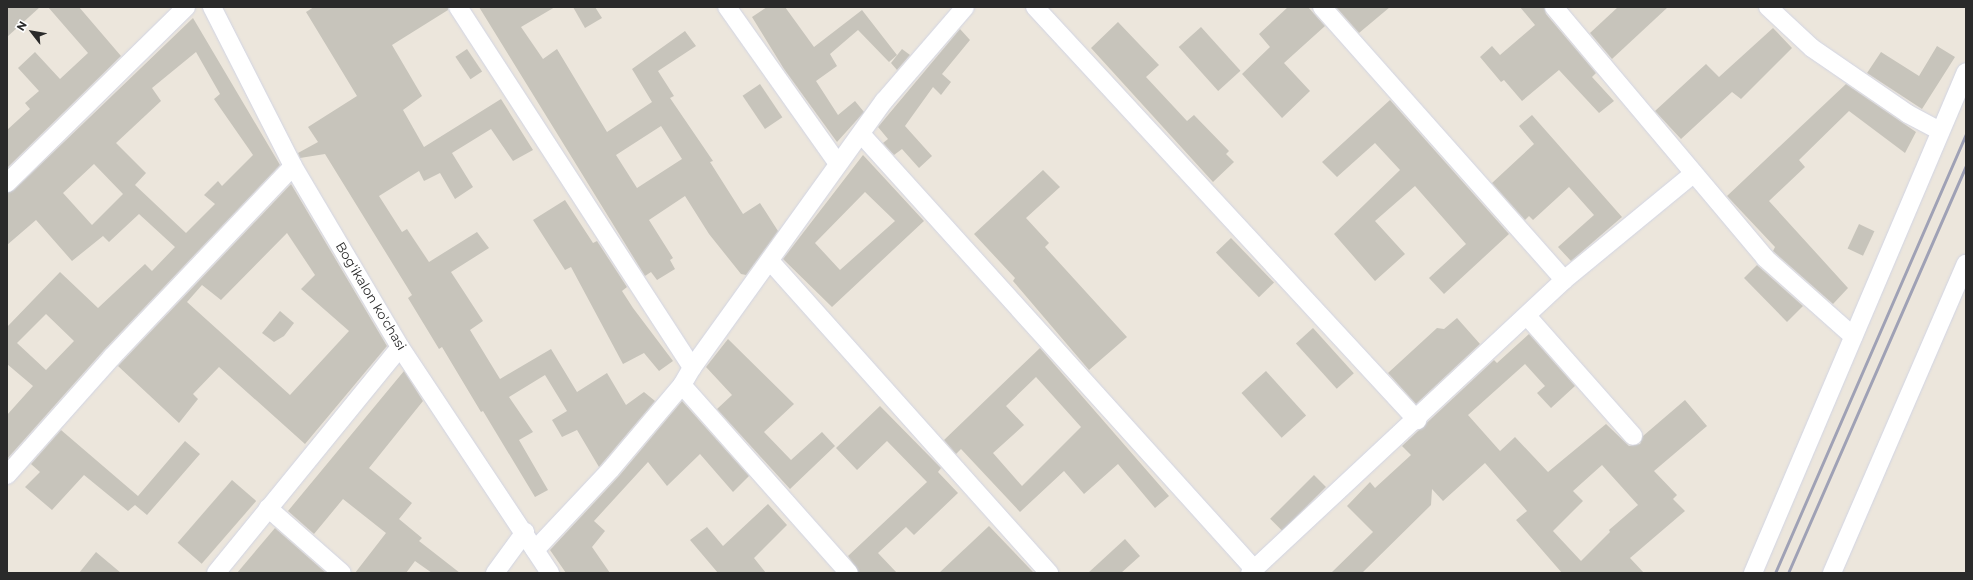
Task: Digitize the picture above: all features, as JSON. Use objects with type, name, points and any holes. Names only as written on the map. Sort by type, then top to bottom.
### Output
[{"type":"street","points":[[7,183],[186,7]]},
{"type":"street","name":"Bog'ikalon ko'chasi","points":[[212,7],[293,166],[400,347],[525,532],[550,573]]},
{"type":"street","points":[[458,7],[692,368]]},
{"type":"street","points":[[727,7],[838,164]]},
{"type":"street","points":[[535,550],[611,469],[682,385],[692,368],[838,164],[862,135],[884,100],[965,7]]},
{"type":"street","points":[[1035,7],[1417,420]]},
{"type":"street","points":[[1322,7],[1564,280]]},
{"type":"street","points":[[1554,7],[1765,258],[1853,336]]},
{"type":"street","points":[[1768,7],[1812,48],[1908,114],[1940,131]]},
{"type":"street","points":[[1753,573],[1966,72]]},
{"type":"street","points":[[862,135],[1252,571],[1417,420],[1564,280],[1693,174]]},
{"type":"street","points":[[7,475],[112,357],[293,166]]},
{"type":"street","points":[[770,261],[1048,573]]},
{"type":"street","points":[[1832,573],[1966,264]]},
{"type":"street","points":[[1527,316],[1633,436]]},
{"type":"street","points":[[216,573],[400,347]]},
{"type":"street","points":[[682,385],[849,573]]},
{"type":"street","points":[[268,508],[342,573]]},
{"type":"street","points":[[495,573],[525,532]]},
{"type":"building","points":[[7,7],[40,7],[7,37]]},
{"type":"building","points":[[48,7],[79,7],[121,56],[7,168],[7,130],[30,109],[25,103],[39,91],[18,68],[35,52],[60,79],[88,53]]},
{"type":"building","points":[[314,7],[448,7],[448,10],[392,45],[422,96],[403,110],[424,147],[501,99],[533,150],[513,161],[491,129],[452,153],[473,187],[455,199],[440,173],[424,181],[419,171],[379,196],[402,232],[407,229],[429,262],[477,232],[489,248],[451,272],[483,321],[470,330],[500,379],[551,349],[577,392],[607,373],[626,405],[644,392],[655,401],[599,467],[577,430],[562,437],[552,420],[567,411],[545,375],[509,397],[533,432],[519,440],[548,490],[535,497],[442,347],[439,349],[408,298],[412,295],[325,154],[300,158],[298,153],[318,142],[308,127],[357,96],[306,12]]},
{"type":"building","points":[[479,7],[555,7],[521,27],[543,59],[557,49],[607,132],[652,102],[632,69],[685,31],[696,46],[658,71],[674,96],[670,98],[713,161],[710,162],[743,214],[760,203],[778,231],[746,275],[741,274],[709,234],[685,196],[649,220],[673,258],[670,260],[675,269],[657,280],[651,272],[645,276]],"holes":[[[661,126],[682,159],[637,188],[616,155]]]},
{"type":"building","points":[[573,7],[595,7],[602,18],[585,28]]},
{"type":"building","points":[[767,7],[785,7],[814,47],[862,10],[897,55],[889,62],[858,30],[830,54],[837,66],[816,81],[838,115],[855,101],[864,112],[837,142],[784,69],[752,17]]},
{"type":"building","points":[[1288,7],[1308,7],[1325,26],[1284,63],[1310,91],[1282,118],[1242,74],[1270,47],[1259,34]]},
{"type":"building","points":[[1336,7],[1390,7],[1359,33]]},
{"type":"building","points":[[1520,7],[1544,7],[1546,14],[1596,73],[1592,77],[1614,101],[1599,113],[1559,70],[1522,101],[1504,80],[1501,82],[1480,57],[1492,46],[1500,55],[1535,25]]},
{"type":"building","points":[[1618,7],[1668,7],[1612,59],[1590,33]]},
{"type":"building","points":[[193,18],[280,165],[104,350],[7,459],[7,415],[33,386],[7,364],[7,327],[60,272],[98,308],[145,264],[152,271],[175,247],[139,214],[109,242],[103,236],[72,261],[36,220],[7,245],[7,193],[14,190]],"holes":[[[196,52],[220,94],[214,99],[253,155],[222,186],[218,181],[204,195],[215,204],[186,233],[135,185],[146,173],[116,143],[161,101],[152,88]],[[94,164],[123,194],[92,225],[63,193]],[[46,314],[74,341],[46,370],[17,343]]]},
{"type":"building","points":[[1118,22],[1159,65],[1146,77],[1187,121],[1194,115],[1229,151],[1226,154],[1234,162],[1213,182],[1091,48]]},
{"type":"building","points":[[1201,27],[1240,71],[1218,91],[1179,47]]},
{"type":"building","points":[[1773,28],[1792,48],[1741,99],[1732,92],[1681,139],[1655,111],[1706,64],[1719,77]]},
{"type":"building","points":[[960,29],[970,40],[942,74],[951,82],[941,95],[933,87],[905,126],[932,156],[919,168],[902,149],[894,155],[883,143],[888,139],[878,127]]},
{"type":"building","points":[[1937,46],[1955,57],[1922,109],[1867,73],[1881,52],[1919,76]]},
{"type":"building","points":[[467,49],[482,71],[470,79],[455,57]]},
{"type":"building","points":[[902,49],[910,55],[897,70],[891,63]]},
{"type":"building","points":[[760,84],[782,117],[765,129],[743,96]]},
{"type":"building","points":[[1846,84],[1916,132],[1905,153],[1849,111],[1799,160],[1805,167],[1769,201],[1848,288],[1833,304],[1773,251],[1775,247],[1727,196]]},
{"type":"building","points":[[1390,100],[1509,234],[1444,294],[1429,278],[1466,244],[1415,186],[1375,221],[1405,254],[1375,281],[1334,234],[1400,170],[1375,143],[1337,177],[1322,162]]},
{"type":"building","points":[[1532,115],[1622,217],[1571,261],[1558,247],[1594,215],[1569,187],[1533,220],[1529,216],[1525,220],[1492,183],[1534,144],[1519,126]]},
{"type":"building","points":[[863,155],[924,221],[832,307],[783,259]],"holes":[[[865,192],[895,221],[840,270],[815,243]]]},
{"type":"building","points":[[1043,170],[1060,187],[1026,218],[1049,243],[1045,247],[1127,337],[1089,370],[1013,281],[1015,278],[974,234]]},
{"type":"building","points":[[291,184],[387,346],[305,444],[219,367],[193,394],[198,399],[179,423],[118,366]],"holes":[[[287,233],[315,275],[301,289],[349,331],[290,395],[187,302],[202,285],[221,300]]]},
{"type":"building","points":[[565,200],[593,243],[597,241],[627,287],[622,291],[673,361],[659,371],[644,353],[623,364],[571,267],[565,270],[533,220]]},
{"type":"building","points":[[1859,224],[1874,231],[1863,256],[1848,248]]},
{"type":"building","points":[[1231,238],[1274,283],[1259,297],[1216,253]]},
{"type":"building","points":[[1757,265],[1803,306],[1787,322],[1744,278]]},
{"type":"building","points":[[280,311],[294,323],[284,336],[274,342],[262,333]]},
{"type":"building","points":[[1457,318],[1480,344],[1416,404],[1388,373],[1437,328],[1444,329]]},
{"type":"building","points":[[1313,328],[1354,373],[1337,389],[1296,343]]},
{"type":"building","points":[[1529,334],[1575,386],[1551,408],[1537,393],[1545,386],[1525,364],[1468,415],[1500,451],[1515,437],[1548,472],[1606,424],[1629,446],[1640,444],[1643,436],[1685,400],[1707,426],[1654,471],[1677,495],[1673,499],[1685,511],[1630,558],[1644,573],[1562,573],[1516,520],[1527,511],[1485,463],[1443,501],[1432,489],[1431,505],[1362,573],[1331,573],[1373,532],[1347,506],[1370,482],[1375,488],[1411,455],[1402,446],[1494,360],[1497,363]],"holes":[[[1602,465],[1638,505],[1609,530],[1610,532],[1581,561],[1553,531],[1583,501],[1573,491]]]},
{"type":"building","points":[[728,339],[794,404],[764,432],[791,460],[822,432],[835,446],[790,489],[717,409],[732,395],[706,367]]},
{"type":"building","points":[[1040,348],[1169,496],[1155,508],[1118,464],[1084,494],[1064,471],[1020,512],[961,449],[956,454],[944,440]],"holes":[[[1036,377],[1081,427],[1022,486],[993,453],[1024,425],[1006,406]]]},
{"type":"building","points":[[404,371],[423,401],[369,468],[412,503],[399,519],[422,538],[419,541],[460,573],[432,573],[415,561],[406,573],[355,573],[386,533],[343,499],[314,534],[288,511]]},
{"type":"building","points":[[1266,371],[1306,416],[1282,438],[1241,393]]},
{"type":"building","points":[[682,401],[749,476],[733,492],[700,454],[667,486],[648,462],[594,521],[605,531],[592,547],[610,573],[566,573],[550,550],[619,476]]},
{"type":"building","points":[[880,406],[941,468],[938,472],[958,493],[914,535],[906,527],[878,553],[897,573],[859,573],[848,556],[927,482],[887,441],[857,470],[836,448]]},
{"type":"building","points":[[61,430],[138,496],[185,441],[200,454],[147,515],[135,505],[128,511],[84,475],[52,510],[25,487],[40,472],[31,464]]},
{"type":"building","points":[[1314,475],[1326,487],[1282,531],[1270,519]]},
{"type":"building","points":[[232,480],[256,501],[202,564],[178,543]]},
{"type":"building","points":[[768,504],[787,525],[754,558],[766,573],[718,573],[690,540],[707,527],[723,546]]},
{"type":"building","points":[[989,526],[1034,573],[939,573]]},
{"type":"building","points":[[275,528],[326,573],[237,573]]},
{"type":"building","points":[[1125,539],[1140,556],[1121,573],[1088,573]]},
{"type":"building","points":[[96,552],[121,573],[79,573]]},
{"type":"railway","points":[[1775,573],[1966,134]]},
{"type":"railway","points":[[1788,573],[1966,165]]}]
